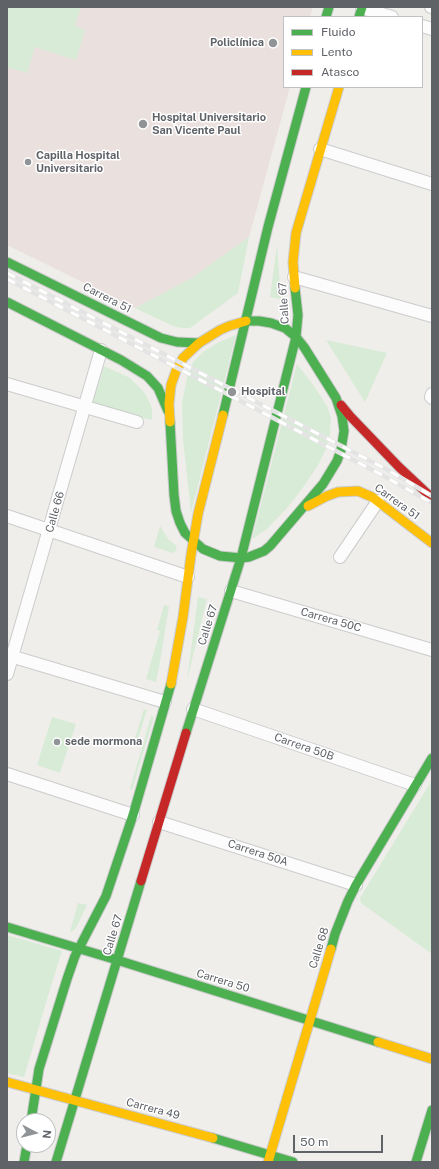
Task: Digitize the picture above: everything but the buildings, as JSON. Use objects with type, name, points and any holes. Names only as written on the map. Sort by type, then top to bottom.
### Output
[{"type":"main road","name":"Calle 67","points":[[32,1113],[40,1064],[67,979],[79,949],[101,907],[133,815],[176,662],[198,514],[268,227],[306,88]]},
{"type":"main road","name":"Calle 67","points":[[56,1162],[193,709],[241,558],[296,337],[298,315],[294,277],[294,255],[296,233],[339,88]]},
{"type":"main road","name":"Carrera 51","points":[[7,262],[161,338],[177,342],[199,343]]},
{"type":"main road","points":[[7,302],[128,364],[147,376],[158,388],[170,415]]},
{"type":"main road","points":[[336,398],[344,422],[344,436],[337,461],[330,473],[277,538],[264,551],[249,557],[241,558],[220,556],[203,549],[193,542],[185,533],[176,511],[170,393],[176,371],[183,358],[188,353],[199,343],[229,326],[246,321],[271,323],[285,328],[296,337],[304,347],[336,398],[350,416],[399,467],[432,498]]},
{"type":"main road","name":"Carrera 51","points":[[300,510],[327,496],[345,491],[358,491],[378,501],[432,543]]},
{"type":"main road","name":"Calle 68","points":[[269,1158],[335,934],[348,901],[356,884],[432,758]]},
{"type":"main road","name":"Carrera 50","points":[[7,927],[117,960],[432,1060]]},
{"type":"main road","name":"Carrera 49","points":[[7,1082],[197,1133],[269,1158],[293,1162]]},
{"type":"main road","points":[[416,1162],[432,1110]]},
{"type":"street","points":[[361,11],[387,16]]},
{"type":"street","points":[[320,149],[432,184]]},
{"type":"street","points":[[294,277],[432,316]]},
{"type":"street","name":"Calle 66","points":[[7,674],[10,656],[49,530],[101,350]]},
{"type":"street","points":[[7,384],[137,422]]},
{"type":"street","points":[[340,558],[378,501]]},
{"type":"street","points":[[7,516],[188,576]]},
{"type":"street","name":"Carrera 50C","points":[[231,591],[432,650]]},
{"type":"street","points":[[10,656],[165,702]]},
{"type":"street","name":"Carrera 50B","points":[[193,709],[415,785]]},
{"type":"street","points":[[7,774],[116,808],[133,815]]},
{"type":"street","name":"Carrera 50A","points":[[159,822],[356,884]]},
{"type":"shaded area","name":"Hospital Universitario San Vicente Paul","points":[[7,7],[313,7],[310,16],[283,16],[283,88],[290,88],[249,237],[192,278],[135,308],[7,245]]},
{"type":"green space","points":[[7,7],[81,7],[75,26],[85,30],[76,60],[35,47],[27,73],[7,67]]},
{"type":"green space","points":[[249,237],[238,293],[190,328],[173,326],[135,308],[192,278]]},
{"type":"green space","points":[[277,245],[281,299],[270,297]]},
{"type":"green space","points":[[236,335],[191,513],[183,439],[182,403],[188,373],[194,361],[203,352],[219,342]]},
{"type":"green space","points":[[326,340],[387,353],[365,402]]},
{"type":"green space","points":[[297,364],[327,406],[331,418],[330,434],[326,449],[318,465],[304,486],[287,508],[267,529],[252,539]]},
{"type":"green space","points":[[104,366],[130,378],[144,392],[152,408],[152,420],[92,405]]},
{"type":"green space","points":[[160,526],[168,539],[177,546],[175,552],[173,553],[154,547]]},
{"type":"green space","points":[[198,597],[207,599],[187,680]]},
{"type":"green space","points":[[164,605],[169,606],[156,682],[146,679],[160,631],[157,630]]},
{"type":"green space","points":[[144,709],[147,710],[137,742],[134,741]]},
{"type":"green space","points":[[151,716],[154,717],[132,790],[130,789]]},
{"type":"green space","name":"sede mormona","points":[[52,717],[76,724],[60,773],[37,765]]},
{"type":"green space","points":[[432,780],[432,954],[361,903],[360,898]]},
{"type":"green space","points":[[78,903],[87,905],[77,926],[70,932]]},
{"type":"green space","points":[[7,935],[62,951],[24,1077],[7,1073]]},
{"type":"railway","points":[[7,273],[386,469],[432,496]]},
{"type":"railway","points":[[7,279],[382,475],[432,503]]},
{"type":"traffic: fast","points":[[326,16],[329,7]]},
{"type":"traffic: fast","points":[[359,16],[362,7]]},
{"type":"traffic: fast","points":[[223,415],[268,227],[306,88]]},
{"type":"traffic: fast","points":[[7,262],[161,338],[177,342],[199,343]]},
{"type":"traffic: fast","points":[[186,733],[241,558],[296,337],[298,315],[295,288]]},
{"type":"traffic: fast","points":[[7,302],[121,360],[147,376],[158,388],[168,411]]},
{"type":"traffic: fast","points":[[170,422],[176,511],[185,533],[203,549],[220,556],[241,558],[249,557],[264,551],[323,484],[337,461],[341,450],[344,431],[342,416],[336,398],[304,347],[296,337],[285,328],[271,323],[246,321]]},
{"type":"traffic: fast","points":[[32,1113],[39,1069],[67,979],[75,956],[106,896],[133,815],[171,684]]},
{"type":"traffic: fast","points":[[331,949],[335,934],[356,885],[432,758]]},
{"type":"traffic: fast","points":[[56,1162],[141,881]]},
{"type":"traffic: fast","points":[[7,927],[378,1042]]},
{"type":"traffic: fast","points":[[416,1162],[432,1110]]},
{"type":"traffic: fast","points":[[213,1138],[293,1162]]},
{"type":"traffic: fast","points":[[24,1162],[26,1153]]},
{"type":"traffic: slow","points":[[295,288],[293,262],[296,233],[339,88]]},
{"type":"traffic: slow","points":[[170,422],[169,404],[171,385],[183,358],[199,343],[220,330],[246,321]]},
{"type":"traffic: slow","points":[[171,684],[183,617],[198,514],[223,415]]},
{"type":"traffic: slow","points":[[308,506],[338,492],[358,491],[372,497],[432,543]]},
{"type":"traffic: slow","points":[[268,1162],[331,949]]},
{"type":"traffic: slow","points":[[378,1042],[432,1059]]},
{"type":"traffic: slow","points":[[7,1082],[213,1138]]},
{"type":"traffic: jam","points":[[341,405],[399,467],[432,498]]},
{"type":"traffic: jam","points":[[141,881],[186,733]]},
{"type":"place","name":"Policlínica","points":[[273,43]]},
{"type":"place","name":"Hospital Universitario San Vicente Paul","points":[[143,124]]},
{"type":"place","name":"Capilla Hospital Universitario","points":[[28,162]]},
{"type":"place","name":"Hospital","points":[[232,392]]},
{"type":"place","name":"sede mormona","points":[[57,742]]}]
